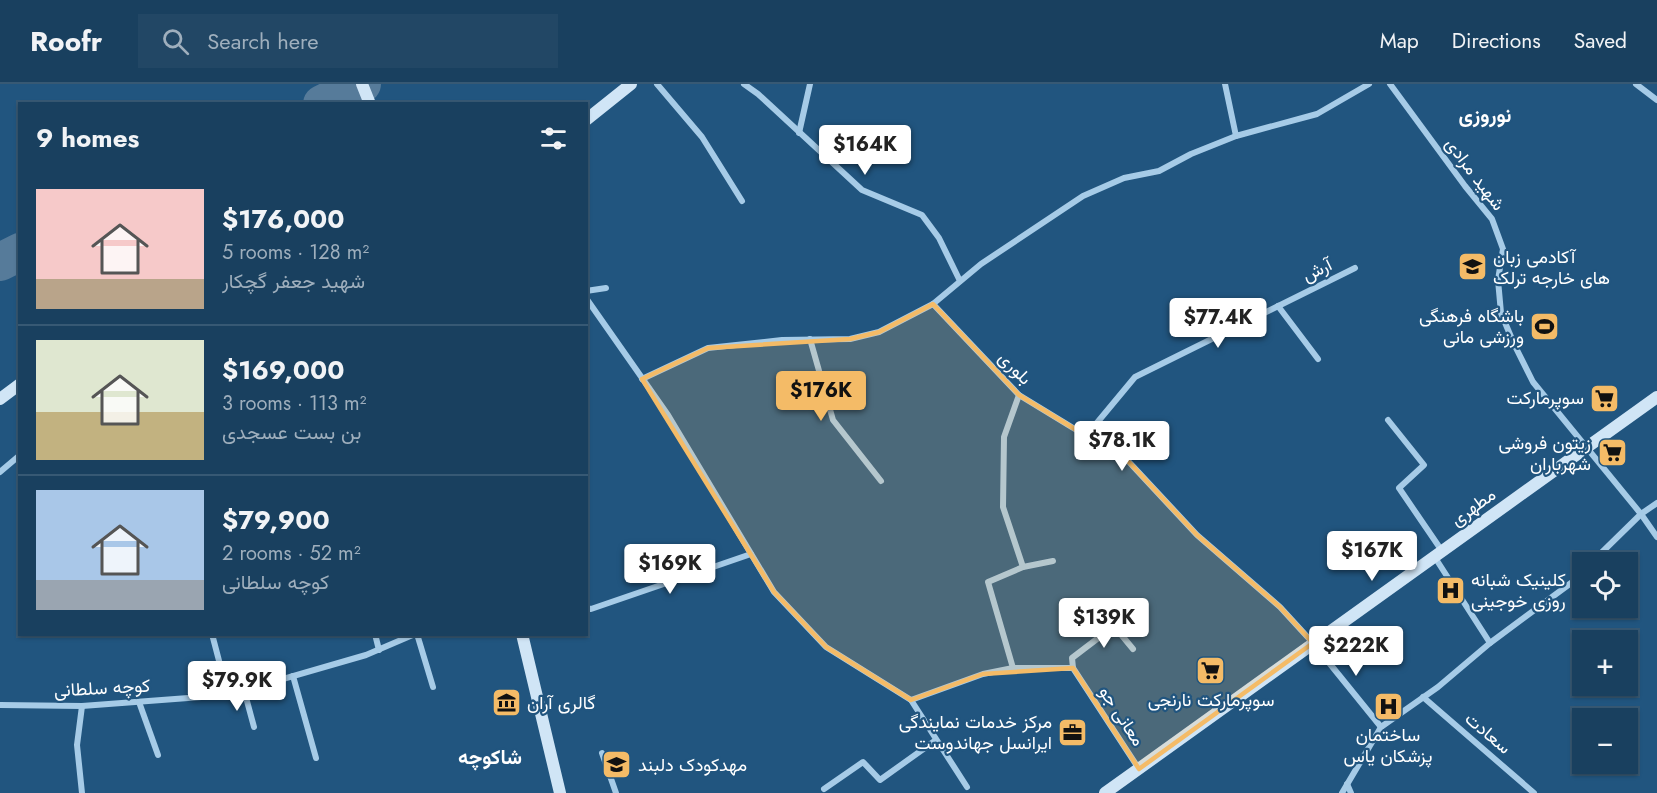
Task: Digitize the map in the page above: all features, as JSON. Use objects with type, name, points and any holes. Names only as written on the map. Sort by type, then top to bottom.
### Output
[{"type":"main road","points":[[362,84],[369,102]]},
{"type":"main road","points":[[588,118],[631,84]]},
{"type":"main road","points":[[0,399],[18,386]]},
{"type":"main road","name":"مطهری","points":[[1105,793],[1657,397]]},
{"type":"main road","points":[[522,636],[560,793]]},
{"type":"street","points":[[657,84],[702,137],[742,201]]},
{"type":"street","points":[[744,84],[758,94],[862,190],[922,215],[939,238],[960,281]]},
{"type":"street","points":[[799,133],[810,84]]},
{"type":"street","points":[[1224,84],[1236,136]]},
{"type":"street","points":[[642,379],[708,348],[782,340],[850,339],[879,332],[933,304],[981,264],[1083,196],[1124,178],[1158,171],[1191,154],[1236,136],[1317,114],[1369,84]]},
{"type":"street","name":"شهید مرادی","points":[[1390,84],[1492,219],[1503,249],[1498,280],[1501,313],[1533,382],[1641,514],[1657,537]]},
{"type":"street","points":[[1636,84],[1657,100]]},
{"type":"street","name":"آرش","points":[[1086,436],[1135,377],[1355,268]]},
{"type":"street","points":[[588,291],[606,288]]},
{"type":"street","points":[[588,301],[668,416],[774,592],[826,647],[911,700],[967,787]]},
{"type":"street","name":"بلوری","points":[[933,304],[1019,394],[1129,462],[1197,536],[1280,607],[1313,643],[1381,727]]},
{"type":"street","points":[[1278,306],[1318,359]]},
{"type":"street","points":[[810,339],[833,420],[881,481]]},
{"type":"street","points":[[1019,394],[1004,437],[1003,507],[1023,567]]},
{"type":"street","points":[[1388,420],[1425,465],[1399,488],[1490,643]]},
{"type":"street","points":[[0,472],[18,457]]},
{"type":"street","points":[[1602,552],[1641,514],[1657,503]]},
{"type":"street","points":[[588,608],[751,554]]},
{"type":"street","points":[[1013,669],[988,582],[1023,567],[1053,561]]},
{"type":"street","points":[[1342,793],[1381,727],[1572,582]]},
{"type":"street","points":[[911,700],[983,674],[1013,669],[1073,668],[1072,658],[1114,626],[1133,649]]},
{"type":"street","points":[[213,636],[228,695]]},
{"type":"street","points":[[376,636],[379,650]]},
{"type":"street","name":"کوچه سلطانی","points":[[0,705],[82,706],[228,695],[379,650],[411,636]]},
{"type":"street","points":[[417,636],[433,687]]},
{"type":"street","name":"معانی جو","points":[[1073,668],[1138,769]]},
{"type":"street","points":[[293,676],[316,758]]},
{"type":"street","points":[[244,690],[254,727]]},
{"type":"street","name":"سعادت","points":[[1423,697],[1534,793]]},
{"type":"street","points":[[139,702],[158,755]]},
{"type":"street","points":[[82,706],[77,745],[82,793]]},
{"type":"street","points":[[824,789],[863,762],[880,780],[936,740]]},
{"type":"street","points":[[602,753],[616,793]]},
{"type":"street","points":[[1347,784],[1351,793]]},
{"type":"highlighted area","points":[[933,304],[1019,395],[1129,462],[1197,535],[1280,607],[1313,643],[1139,769],[1073,668],[983,674],[911,700],[826,647],[774,592],[642,379],[708,348],[850,339],[879,332]]},
{"type":"waterway","points":[[326,102],[362,84]]},
{"type":"waterway","points":[[0,262],[18,253]]},
{"type":"place","name":"آکادمی زبان های خارجه ترلک","points":[[1472,267]]},
{"type":"place","name":"باشگاه فرهنگی ورزشی مانی","points":[[1545,326]]},
{"type":"place","name":"سوپرمارکت","points":[[1605,398]]},
{"type":"place","name":"زیتون فروشی شهرباران","points":[[1612,453]]},
{"type":"place","name":"کلینیک شبانه روزی خوجینی","points":[[1450,590]]},
{"type":"place","name":"سوپرمارکت نارنجی","points":[[1211,671]]},
{"type":"place","name":"گالری آران","points":[[506,703]]},
{"type":"place","name":"ساختمان پزشکان یاس","points":[[1388,706]]},
{"type":"place","name":"مرکز خدمات نمایندگی ایرانسل جهاندوست","points":[[1073,732]]},
{"type":"place","name":"مهدکودک دلبند","points":[[617,765]]},
{"type":"district","name":"نوروزی","points":[[1485,115]]},
{"type":"district","name":"شاکوچه","points":[[490,757]]}]
